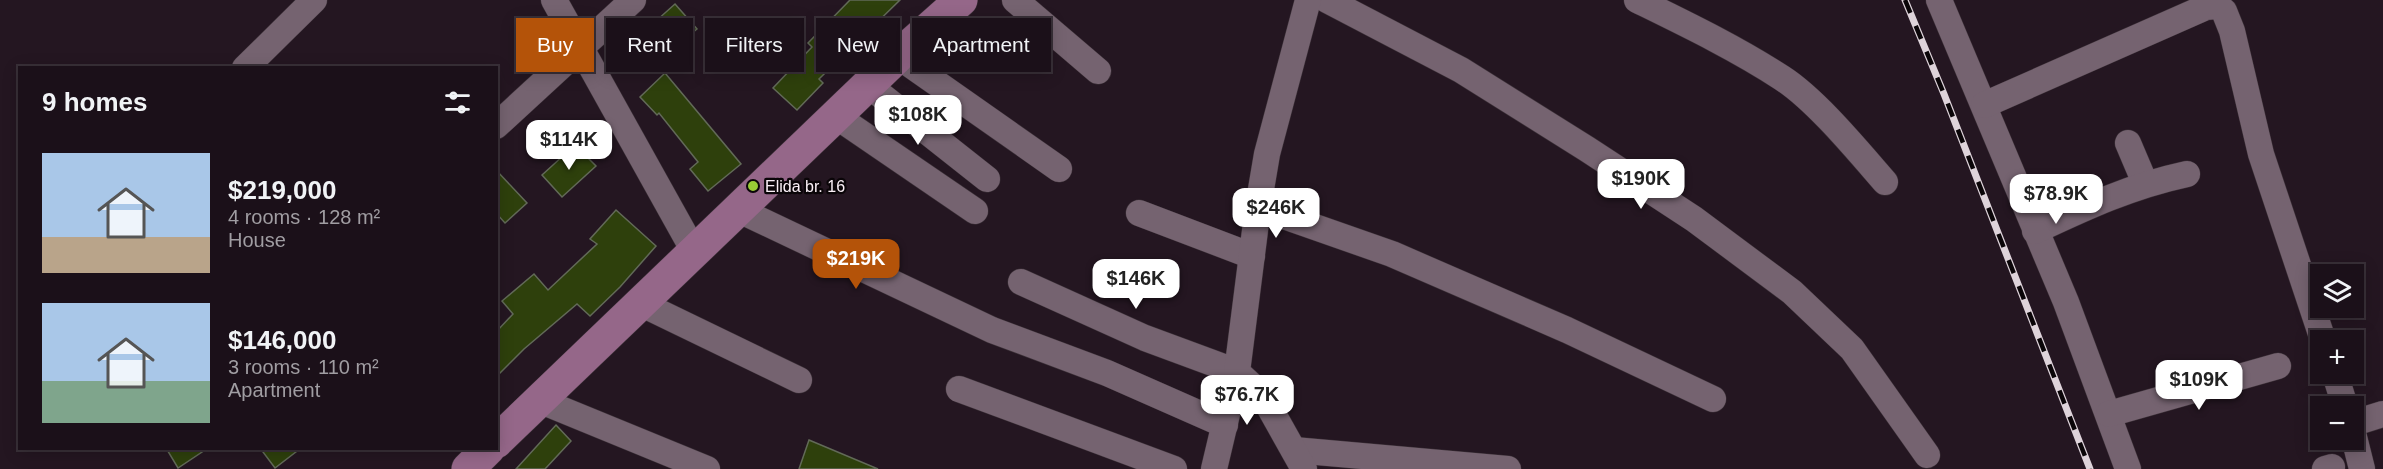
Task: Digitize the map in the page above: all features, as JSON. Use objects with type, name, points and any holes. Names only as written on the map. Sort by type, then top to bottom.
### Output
[{"type":"main road","points":[[900,54],[962,0]]},
{"type":"main road","points":[[498,440],[695,254],[881,72]]},
{"type":"main road","points":[[468,469],[487,450]]},
{"type":"street","points":[[247,66],[314,0]]},
{"type":"street","points":[[554,0],[565,18]]},
{"type":"street","points":[[594,36],[633,0]]},
{"type":"street","points":[[1015,0],[1098,71]]},
{"type":"street","points":[[1214,469],[1237,372],[1267,154],[1308,0]]},
{"type":"street","points":[[1327,0],[1461,70],[1587,149],[1694,219],[1792,292],[1852,350],[1927,455]]},
{"type":"street","points":[[1637,0],[1702,32],[1783,78],[1803,95],[1885,182]]},
{"type":"street","points":[[1939,0],[2109,414],[2128,469]]},
{"type":"street","points":[[1984,105],[2206,7],[2217,6],[2224,11],[2232,31],[2261,154],[2320,330]]},
{"type":"street","points":[[900,57],[1059,169]]},
{"type":"street","points":[[594,69],[695,254]]},
{"type":"street","points":[[498,124],[555,72]]},
{"type":"street","points":[[868,85],[987,178]]},
{"type":"street","points":[[836,117],[975,211]]},
{"type":"street","points":[[2128,142],[2145,183]]},
{"type":"street","points":[[2035,231],[2114,194],[2145,183],[2187,174]]},
{"type":"street","points":[[1258,207],[1392,254],[1567,330],[1713,399]]},
{"type":"street","points":[[739,210],[992,330],[1107,373],[1225,425]]},
{"type":"street","points":[[1139,213],[1252,256]]},
{"type":"street","points":[[1021,282],[1145,338],[1237,372],[1263,396],[1299,460],[1508,469]]},
{"type":"street","points":[[642,304],[799,380]]},
{"type":"street","points":[[2109,414],[2278,366]]},
{"type":"street","points":[[959,389],[1174,469]]},
{"type":"street","points":[[541,401],[707,469]]},
{"type":"street","points":[[2364,420],[2383,414]]},
{"type":"street","points":[[2357,450],[2362,469]]},
{"type":"building","points":[[850,0],[900,0],[882,18],[832,18]]},
{"type":"building","points":[[675,4],[687,18],[659,18]]},
{"type":"building","points":[[816,35],[816,72],[826,72],[819,79],[823,83],[797,110],[773,88],[788,72],[804,72],[804,55],[812,47],[808,43]]},
{"type":"building","points":[[665,73],[741,164],[708,191],[690,169],[698,162],[659,113],[657,115],[640,97]]},
{"type":"building","points":[[575,145],[596,166],[562,197],[542,175]]},
{"type":"building","points":[[498,172],[527,203],[505,223],[498,215]]},
{"type":"building","points":[[616,210],[656,246],[620,287],[590,316],[577,304],[524,349],[498,375],[498,330],[513,314],[502,301],[534,274],[548,290],[597,244],[590,239]]},
{"type":"building","points":[[556,425],[571,441],[545,469],[516,469]]},
{"type":"building","points":[[809,440],[878,469],[799,469]]},
{"type":"building","points":[[167,450],[205,450],[178,468]]},
{"type":"building","points":[[262,450],[298,450],[275,468]]},
{"type":"railway","points":[[1905,0],[2090,469]]},
{"type":"place","name":"Elida br. 16","points":[[753,186]]}]
